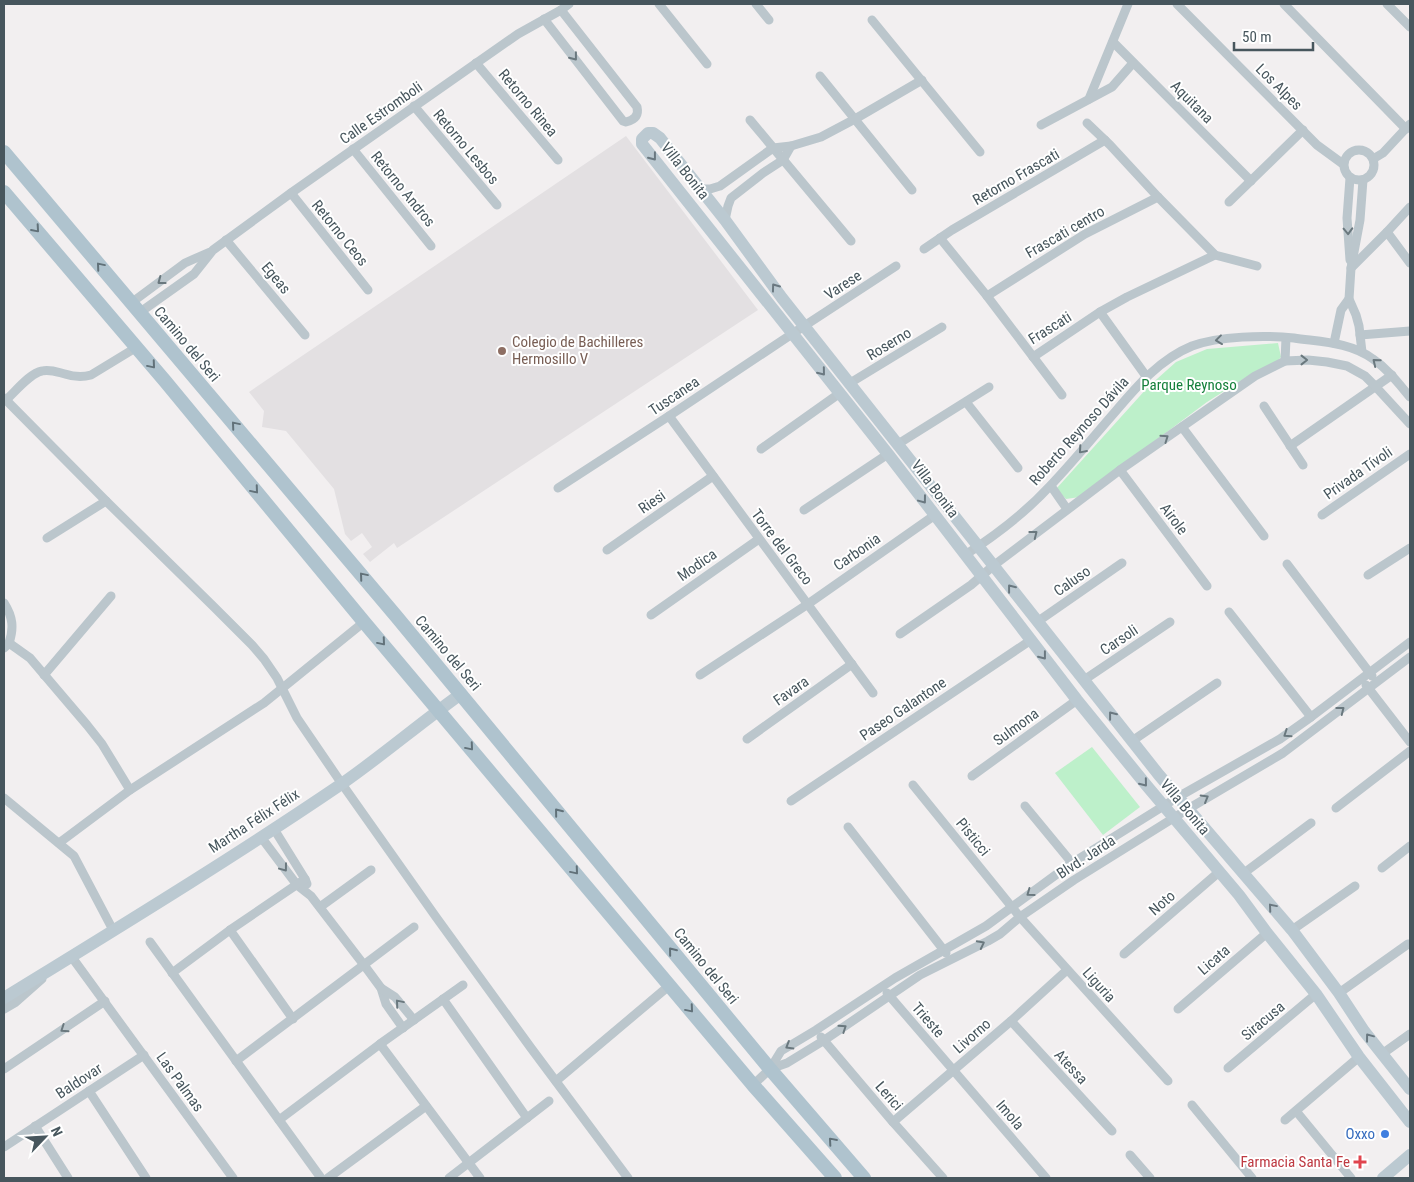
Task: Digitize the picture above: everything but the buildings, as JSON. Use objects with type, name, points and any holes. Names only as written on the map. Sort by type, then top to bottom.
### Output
[{"type":"main road","name":"Camino del Seri","points":[[4,152],[461,694],[770,1070],[864,1178]]},
{"type":"main road","points":[[4,162],[26,180]]},
{"type":"main road","points":[[4,192],[137,348],[364,622],[753,1085],[835,1178]]},
{"type":"street","points":[[659,4],[707,64]]},
{"type":"street","points":[[756,4],[769,20]]},
{"type":"street","points":[[1089,100],[1128,4]]},
{"type":"street","name":"Los Alpes","points":[[1177,4],[1303,130],[1327,153],[1343,164]]},
{"type":"street","points":[[1284,4],[1408,127],[1383,153],[1373,159]]},
{"type":"street","points":[[1387,4],[1410,27]]},
{"type":"street","points":[[544,18],[623,121],[631,121],[637,116],[636,107],[565,7]]},
{"type":"street","name":"Calle Estromboli","points":[[212,250],[352,149],[518,34],[565,7]]},
{"type":"street","points":[[872,20],[980,152]]},
{"type":"street","name":"Aquitana","points":[[1113,42],[1250,182]]},
{"type":"street","points":[[1041,125],[1112,87],[1134,63]]},
{"type":"street","name":"Retorno Rinea","points":[[476,64],[558,160]]},
{"type":"street","points":[[820,76],[912,190]]},
{"type":"street","points":[[700,190],[720,186],[773,148],[791,146],[821,137],[922,80]]},
{"type":"street","name":"Retorno Lesbos","points":[[414,106],[497,205]]},
{"type":"street","points":[[750,120],[850,241]]},
{"type":"street","points":[[1087,124],[1105,140],[1215,255],[1256,266]]},
{"type":"street","points":[[1229,202],[1303,130]]},
{"type":"street","name":"Villa Bonita","points":[[1410,1089],[1364,1031],[1339,992],[1292,930],[1178,797],[1037,622],[660,138],[654,133],[648,133],[642,139],[642,144],[888,454],[1077,700],[1239,895],[1316,994],[1359,1057],[1410,1122]]},
{"type":"street","name":"Retorno Frascati","points":[[924,249],[1105,140]]},
{"type":"street","points":[[725,220],[731,198],[763,172],[784,160],[791,146]]},
{"type":"street","name":"Retorno Andros","points":[[352,149],[432,246]]},
{"type":"street","points":[[1353,150],[1365,150],[1373,159],[1373,172],[1363,180],[1357,181],[1350,178],[1345,172],[1344,159],[1353,150]]},
{"type":"street","points":[[755,160],[763,172]]},
{"type":"street","points":[[734,175],[744,187]]},
{"type":"street","points":[[1350,178],[1347,218],[1351,268]]},
{"type":"street","points":[[1362,352],[1356,315],[1349,299],[1351,268],[1360,220],[1363,180]]},
{"type":"street","name":"Retorno Ceos","points":[[291,193],[368,290]]},
{"type":"street","name":"Frascati centro","points":[[987,296],[1085,234],[1158,197]]},
{"type":"street","points":[[1351,268],[1410,207]]},
{"type":"street","points":[[1387,232],[1410,263]]},
{"type":"street","name":"Frascati","points":[[940,238],[1033,357],[1100,312],[1215,255]]},
{"type":"street","name":"Egeas","points":[[226,240],[305,335]]},
{"type":"street","points":[[135,308],[185,263],[212,250]]},
{"type":"street","points":[[135,308],[194,274],[212,250]]},
{"type":"street","points":[[185,263],[194,274]]},
{"type":"street","name":"Varese","points":[[805,326],[896,266]]},
{"type":"street","points":[[1334,343],[1341,310],[1349,299]]},
{"type":"street","points":[[1100,312],[1146,376]]},
{"type":"street","name":"Tuscanea","points":[[558,488],[805,326]]},
{"type":"street","name":"Roserno","points":[[850,383],[942,327]]},
{"type":"street","points":[[1360,335],[1410,331]]},
{"type":"street","name":"Roberto Reynoso Dávila","points":[[965,555],[1026,510],[1051,486],[1146,376],[1192,346],[1207,342],[1247,338],[1286,338],[1349,346],[1374,359],[1392,375],[1410,397]]},
{"type":"street","points":[[1285,361],[1286,338]]},
{"type":"street","points":[[137,348],[83,378],[52,370],[40,370],[5,399],[252,645],[271,669],[297,718],[436,918],[628,1178]]},
{"type":"street","points":[[1033,357],[1062,395]]},
{"type":"street","points":[[900,634],[971,585],[993,566],[1120,470],[1255,376],[1285,361],[1308,360],[1346,366],[1365,376],[1410,424]]},
{"type":"street","points":[[1290,446],[1392,375]]},
{"type":"street","points":[[898,444],[989,387]]},
{"type":"street","points":[[761,449],[840,393]]},
{"type":"street","points":[[966,402],[1018,468]]},
{"type":"street","points":[[1264,406],[1303,465]]},
{"type":"street","name":"Torre del Greco","points":[[669,416],[873,693]]},
{"type":"street","points":[[1182,427],[1264,536]]},
{"type":"street","points":[[804,510],[888,454]]},
{"type":"street","name":"Privada Tívoli","points":[[1322,515],[1410,454]]},
{"type":"street","name":"Airole","points":[[1120,470],[1207,586]]},
{"type":"street","name":"Riesi","points":[[607,550],[713,476]]},
{"type":"street","points":[[1051,486],[1067,509]]},
{"type":"street","points":[[47,538],[106,501]]},
{"type":"street","name":"Carbonia","points":[[700,675],[808,604],[934,515]]},
{"type":"street","name":"Modica","points":[[650,615],[759,539]]},
{"type":"street","points":[[1368,575],[1410,548]]},
{"type":"street","name":"Caluso","points":[[1037,622],[1122,563]]},
{"type":"street","points":[[1287,564],[1365,675],[1369,688],[1410,742]]},
{"type":"street","points":[[44,675],[111,596]]},
{"type":"street","points":[[4,603],[13,624],[6,646],[25,654],[44,675],[102,744],[130,790]]},
{"type":"street","points":[[1229,612],[1311,717]]},
{"type":"street","points":[[59,843],[130,790],[248,714],[364,622]]},
{"type":"street","name":"Carsoli","points":[[1084,680],[1170,622]]},
{"type":"street","name":"Paseo Galantone","points":[[791,801],[1030,640]]},
{"type":"street","name":"Blvd. Jarda","points":[[770,1070],[781,1051],[882,987],[986,926],[1072,863],[1178,797],[1271,745],[1410,642]]},
{"type":"street","name":"Blvd. Jarda","points":[[770,1070],[787,1063],[824,1041],[920,975],[1000,934],[1020,917],[1074,880],[1188,808],[1283,754],[1410,657]]},
{"type":"street","name":"Favara","points":[[747,739],[852,664]]},
{"type":"street","points":[[1365,675],[1377,682]]},
{"type":"street","points":[[1132,741],[1217,683]]},
{"type":"street","name":"Martha Félix Félix","points":[[4,998],[274,829],[342,784],[461,694]]},
{"type":"street","name":"Sulmona","points":[[972,776],[1077,700]]},
{"type":"street","points":[[1336,808],[1410,750]]},
{"type":"street","name":"Pisticci","points":[[912,785],[1012,906]]},
{"type":"street","points":[[4,798],[74,856],[113,930]]},
{"type":"street","points":[[1025,806],[1072,863]]},
{"type":"street","points":[[1244,873],[1311,823]]},
{"type":"street","points":[[848,827],[951,959]]},
{"type":"street","points":[[274,829],[305,879],[311,896]]},
{"type":"street","points":[[261,837],[297,885],[311,896],[320,907],[364,965],[381,988],[386,1004],[403,1028]]},
{"type":"street","points":[[1382,868],[1410,846]]},
{"type":"street","points":[[320,907],[371,870]]},
{"type":"street","name":"Noto","points":[[1124,954],[1219,872]]},
{"type":"street","points":[[172,973],[230,930],[305,879]]},
{"type":"street","points":[[1292,930],[1355,886]]},
{"type":"street","name":"Liguria","points":[[1012,906],[1067,970],[1168,1080]]},
{"type":"street","points":[[236,1061],[414,927]]},
{"type":"street","points":[[230,930],[293,1019]]},
{"type":"street","name":"Licata","points":[[1178,1009],[1267,933]]},
{"type":"street","points":[[150,942],[321,1178]]},
{"type":"street","points":[[1339,992],[1408,944]]},
{"type":"street","name":"Las Palmas","points":[[71,956],[233,1178]]},
{"type":"street","points":[[4,1010],[33,988],[57,965]]},
{"type":"street","name":"Livorno","points":[[893,1122],[1011,1021],[1067,970]]},
{"type":"street","points":[[279,1120],[380,1044],[463,985]]},
{"type":"street","points":[[556,1081],[670,985]]},
{"type":"street","name":"Trieste","points":[[882,987],[953,1070]]},
{"type":"street","points":[[381,988],[395,997],[414,1020]]},
{"type":"street","name":"Siracusa","points":[[1228,1068],[1316,994]]},
{"type":"street","points":[[443,999],[527,1118]]},
{"type":"street","points":[[4,1069],[105,1001]]},
{"type":"street","name":"Atessa","points":[[1011,1021],[1112,1131]]},
{"type":"street","name":"Lerici","points":[[816,1030],[943,1178]]},
{"type":"street","points":[[1382,1054],[1410,1034]]},
{"type":"street","points":[[380,1044],[480,1178]]},
{"type":"street","name":"Baldovar","points":[[4,1147],[144,1055]]},
{"type":"street","points":[[1285,1120],[1359,1057]]},
{"type":"street","points":[[753,1085],[770,1070]]},
{"type":"street","name":"Imola","points":[[953,1070],[1046,1178]]},
{"type":"street","points":[[89,1091],[146,1178]]},
{"type":"street","points":[[449,1178],[549,1101]]},
{"type":"street","points":[[328,1178],[426,1106]]},
{"type":"street","points":[[1192,1106],[1252,1178]]},
{"type":"street","points":[[1296,1111],[1351,1178]]},
{"type":"street","points":[[35,1126],[68,1178]]},
{"type":"street","points":[[1130,1155],[1150,1178]]},
{"type":"street","points":[[1383,1178],[1410,1155]]},
{"type":"shaded area","name":"Colegio de Bachilleres Hermosillo V","points":[[626,136],[758,310],[397,548],[394,543],[370,562],[363,554],[372,547],[362,533],[351,541],[345,534],[334,489],[286,431],[262,427],[264,411],[249,392]]},
{"type":"green space","name":"Parque Reynoso","points":[[1278,343],[1281,357],[1275,364],[1256,371],[1207,402],[1080,497],[1066,499],[1056,489],[1148,387],[1176,362],[1207,349]]},
{"type":"green space","points":[[1092,747],[1140,807],[1103,835],[1055,773]]},
{"type":"place","name":"Colegio de Bachilleres Hermosillo V","points":[[502,351]]},
{"type":"place","name":"Oxxo","points":[[1385,1134]]},
{"type":"place","name":"Farmacia Santa Fe","points":[[1360,1162]]}]
